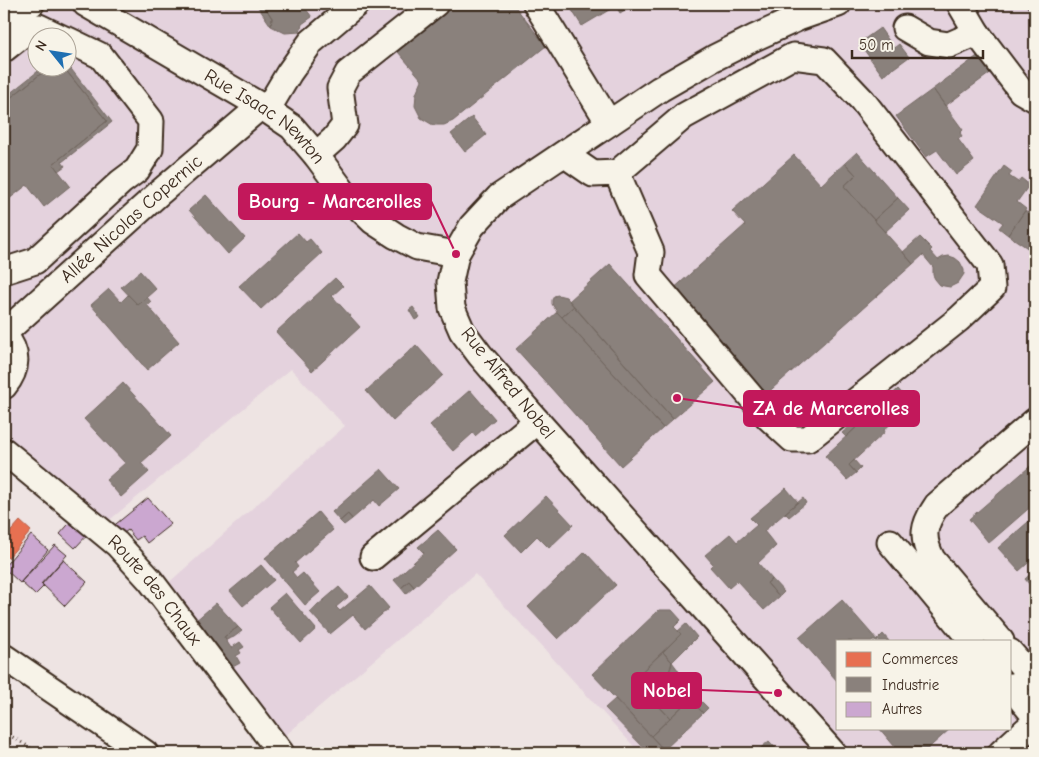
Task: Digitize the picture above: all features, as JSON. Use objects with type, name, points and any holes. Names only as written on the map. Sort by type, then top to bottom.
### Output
[{"type":"street","points":[[4,21],[31,4]]},
{"type":"street","name":"Rue Isaac Newton","points":[[86,4],[264,108],[292,127],[316,155],[344,193],[374,221],[396,236],[417,247],[456,254]]},
{"type":"street","name":"Allée Nicolas Copernic","points":[[4,386],[11,376],[15,365],[14,354],[4,334],[158,194],[264,108],[311,42],[356,4]]},
{"type":"street","points":[[316,155],[334,139],[345,125],[340,88],[348,73],[435,4]]},
{"type":"street","points":[[536,4],[609,122]]},
{"type":"street","name":"Rue Alfred Nobel","points":[[832,753],[537,421],[480,354],[462,331],[452,308],[450,282],[456,254],[472,226],[499,198],[660,89],[754,38],[795,11],[838,4]]},
{"type":"street","points":[[960,4],[977,32],[1021,91],[1035,98]]},
{"type":"street","points":[[905,28],[929,42],[949,46],[977,32]]},
{"type":"street","points":[[4,50],[28,32]]},
{"type":"street","points":[[4,271],[35,261],[121,182],[137,170],[150,149],[152,121],[101,56],[78,45]]},
{"type":"street","points":[[564,154],[594,174],[617,173],[684,116],[793,56],[824,60],[862,100],[990,265],[992,288],[959,319],[808,439],[792,439],[768,417],[648,275],[650,252],[617,173]]},
{"type":"street","points":[[137,170],[158,194]]},
{"type":"street","points":[[1000,640],[932,558],[926,547],[925,527],[930,515],[937,506],[1035,420]]},
{"type":"street","points":[[373,557],[537,421]]},
{"type":"street","name":"Route des Chaux","points":[[4,452],[117,544],[143,573],[281,753]]},
{"type":"street","points":[[890,542],[971,640]]},
{"type":"street","points":[[1012,654],[1035,678]]},
{"type":"street","points":[[4,657],[145,753]]},
{"type":"street","points":[[1012,688],[1035,716]]},
{"type":"street","points":[[1001,753],[1035,722]]},
{"type":"path","points":[[4,732],[39,753]]},
{"type":"shaded area","points":[[58,4],[1035,4],[1035,753],[640,753],[475,574],[280,740],[165,586],[345,426],[291,369],[106,523],[4,438],[4,37]]},
{"type":"building: Commerces","points":[[20,521],[31,531],[8,558],[4,554],[4,545],[7,541],[4,539]]},
{"type":"building: Industrie","points":[[256,4],[263,4],[272,18],[271,26]]},
{"type":"building: Industrie","points":[[263,4],[302,4],[312,17],[302,24],[300,32],[285,33],[271,26],[272,18]]},
{"type":"building: Industrie","points":[[444,4],[513,4],[546,46],[453,121],[444,125],[433,125],[421,118],[415,106],[416,94],[422,80],[392,45]]},
{"type":"building: Industrie","points":[[568,4],[619,4],[582,26]]},
{"type":"building: Industrie","points":[[619,4],[634,4],[620,13],[616,6]]},
{"type":"building: Industrie","points":[[1025,4],[1035,4],[1035,17]]},
{"type":"building: Industrie","points":[[880,28],[894,48],[899,44],[909,57],[883,76],[859,43]]},
{"type":"building: Industrie","points":[[980,54],[993,71],[945,106],[933,89]]},
{"type":"building: Industrie","points":[[29,78],[35,78],[4,103],[4,98]]},
{"type":"building: Industrie","points":[[35,78],[72,78],[107,121],[53,164],[70,186],[44,207],[27,185],[4,203],[4,103]]},
{"type":"building: Industrie","points":[[72,78],[78,78],[112,122],[62,162],[65,166],[58,171],[53,164],[107,121]]},
{"type":"building: Industrie","points":[[933,89],[963,130],[960,133],[962,136],[958,139],[974,161],[956,175],[937,150],[926,157],[896,116]]},
{"type":"building: Industrie","points":[[472,117],[486,135],[465,152],[451,134]]},
{"type":"building: Industrie","points":[[857,152],[898,198],[874,220],[844,186],[856,175],[845,163]]},
{"type":"building: Industrie","points":[[794,155],[821,185],[845,163],[856,175],[844,186],[913,264],[764,396],[671,291],[745,225],[732,211]]},
{"type":"building: Industrie","points":[[1004,166],[1012,172],[1009,176],[1018,182],[1021,178],[1026,182],[1027,188],[1017,202],[1026,209],[1008,235],[999,228],[1003,223],[977,205]]},
{"type":"building: Industrie","points":[[206,195],[245,238],[228,254],[189,210]]},
{"type":"building: Industrie","points":[[898,198],[909,210],[885,232],[874,220]]},
{"type":"building: Industrie","points":[[1025,211],[1035,215],[1035,224],[1028,234],[1035,241],[1029,249],[1008,235]]},
{"type":"building: Industrie","points":[[298,233],[306,242],[310,239],[322,253],[261,309],[239,286]]},
{"type":"building: Industrie","points":[[920,237],[932,249],[930,251],[938,260],[949,256],[960,262],[964,274],[958,283],[950,287],[940,285],[933,275],[933,267],[923,255],[913,264],[903,252]]},
{"type":"building: Industrie","points":[[610,264],[715,382],[673,419],[569,301]]},
{"type":"building: Industrie","points":[[140,271],[156,289],[138,305],[121,287]]},
{"type":"building: Industrie","points":[[335,278],[343,286],[332,296],[360,327],[312,371],[276,332]]},
{"type":"building: Industrie","points":[[109,289],[121,302],[128,295],[138,305],[147,297],[151,302],[147,305],[179,342],[147,370],[91,305]]},
{"type":"building: Industrie","points":[[554,296],[566,297],[574,306],[562,317],[552,304]]},
{"type":"building: Industrie","points":[[574,306],[673,419],[663,428],[562,317]]},
{"type":"building: Industrie","points":[[413,307],[420,317],[415,320],[409,310]]},
{"type":"building: Industrie","points":[[557,312],[663,428],[621,466],[516,349]]},
{"type":"building: Industrie","points":[[416,345],[443,375],[393,421],[366,391]]},
{"type":"building: Industrie","points":[[123,383],[171,436],[141,463],[149,472],[121,497],[106,480],[125,463],[84,419]]},
{"type":"building: Industrie","points":[[898,389],[905,397],[900,402],[906,410],[849,465],[856,473],[847,480],[825,456]]},
{"type":"building: Industrie","points":[[470,390],[495,419],[475,436],[473,433],[453,451],[430,425]]},
{"type":"building: Industrie","points":[[883,397],[886,400],[846,437],[842,433]]},
{"type":"building: Industrie","points":[[854,460],[861,468],[856,473],[849,465]]},
{"type":"building: Industrie","points":[[1035,462],[1035,503],[989,543],[969,519]]},
{"type":"building: Industrie","points":[[381,469],[399,489],[379,506],[374,500],[352,519],[348,514],[340,521],[332,512]]},
{"type":"building: Industrie","points":[[786,488],[798,502],[764,531],[776,546],[758,563],[772,579],[767,583],[779,597],[764,610],[737,581],[729,588],[710,567],[713,564],[705,555],[730,534],[737,542],[757,525],[750,518]]},
{"type":"building: Industrie","points":[[546,496],[573,525],[549,548],[537,536],[521,552],[505,535]]},
{"type":"building: Industrie","points":[[803,498],[806,503],[789,517],[785,513]]},
{"type":"building: Industrie","points":[[318,512],[333,530],[295,563],[298,567],[292,572],[297,578],[303,573],[320,592],[305,605],[265,558]]},
{"type":"building: Industrie","points":[[348,514],[352,519],[344,525],[340,521]]},
{"type":"building: Industrie","points":[[1035,516],[1035,557],[1019,571],[998,548]]},
{"type":"building: Industrie","points":[[438,530],[456,549],[414,587],[409,581],[401,588],[394,580],[424,553],[418,547]]},
{"type":"building: Industrie","points":[[585,552],[616,585],[558,639],[528,607]]},
{"type":"building: Industrie","points":[[261,565],[274,580],[243,606],[230,591]]},
{"type":"building: Industrie","points":[[1035,570],[1035,591],[1025,579]]},
{"type":"building: Industrie","points":[[772,579],[784,592],[779,597],[767,583]]},
{"type":"building: Industrie","points":[[409,581],[414,587],[406,594],[401,588]]},
{"type":"building: Industrie","points":[[370,586],[389,608],[365,629],[353,615],[330,634],[310,612],[339,587],[348,597],[336,607],[340,611]]},
{"type":"building: Industrie","points":[[285,593],[316,629],[301,643],[269,607]]},
{"type":"building: Industrie","points":[[842,600],[877,640],[836,640],[836,680],[799,638]]},
{"type":"building: Industrie","points":[[216,603],[238,627],[224,637],[231,648],[240,642],[244,647],[239,650],[241,653],[236,656],[240,663],[227,670],[194,622]]},
{"type":"building: Industrie","points":[[659,610],[672,610],[681,620],[674,627],[681,634],[634,679],[670,718],[651,736],[592,674]]},
{"type":"building: Industrie","points":[[686,624],[697,637],[672,662],[663,652],[681,634],[678,631]]},
{"type":"building: Industrie","points":[[238,627],[242,631],[226,640],[224,637]]},
{"type":"building: Industrie","points":[[883,634],[888,640],[877,640]]},
{"type":"building: Industrie","points":[[663,652],[672,662],[671,667],[665,683],[652,699],[634,679]]},
{"type":"building: Industrie","points":[[672,662],[680,676],[679,687],[668,676]]},
{"type":"building: Industrie","points":[[668,676],[690,699],[670,718],[652,699],[661,689]]},
{"type":"building: Industrie","points":[[695,695],[708,708],[703,713],[690,699]]},
{"type":"building: Industrie","points":[[615,699],[664,750],[661,753],[649,753],[605,708]]},
{"type":"building: Industrie","points":[[690,699],[703,713],[664,750],[651,736]]},
{"type":"building: Industrie","points":[[881,730],[949,730],[923,753],[900,753]]},
{"type":"building: Industrie","points":[[769,741],[779,752],[755,753]]},
{"type":"building: Autres","points":[[148,498],[171,524],[147,543],[142,536],[136,540],[128,530],[120,536],[111,528]]},
{"type":"building: Autres","points":[[74,518],[90,532],[75,548],[60,534]]},
{"type":"building: Autres","points":[[31,535],[48,550],[20,583],[4,567]]},
{"type":"building: Autres","points":[[55,545],[67,555],[41,584],[44,586],[35,595],[21,582]]},
{"type":"building: Autres","points":[[63,560],[87,582],[65,606],[42,584]]},
{"type":"place","name":"Bourg - Marcerolles","points":[[456,254]]},
{"type":"place","name":"ZA de Marcerolles","points":[[677,398]]},
{"type":"place","name":"Nobel","points":[[778,693]]}]
